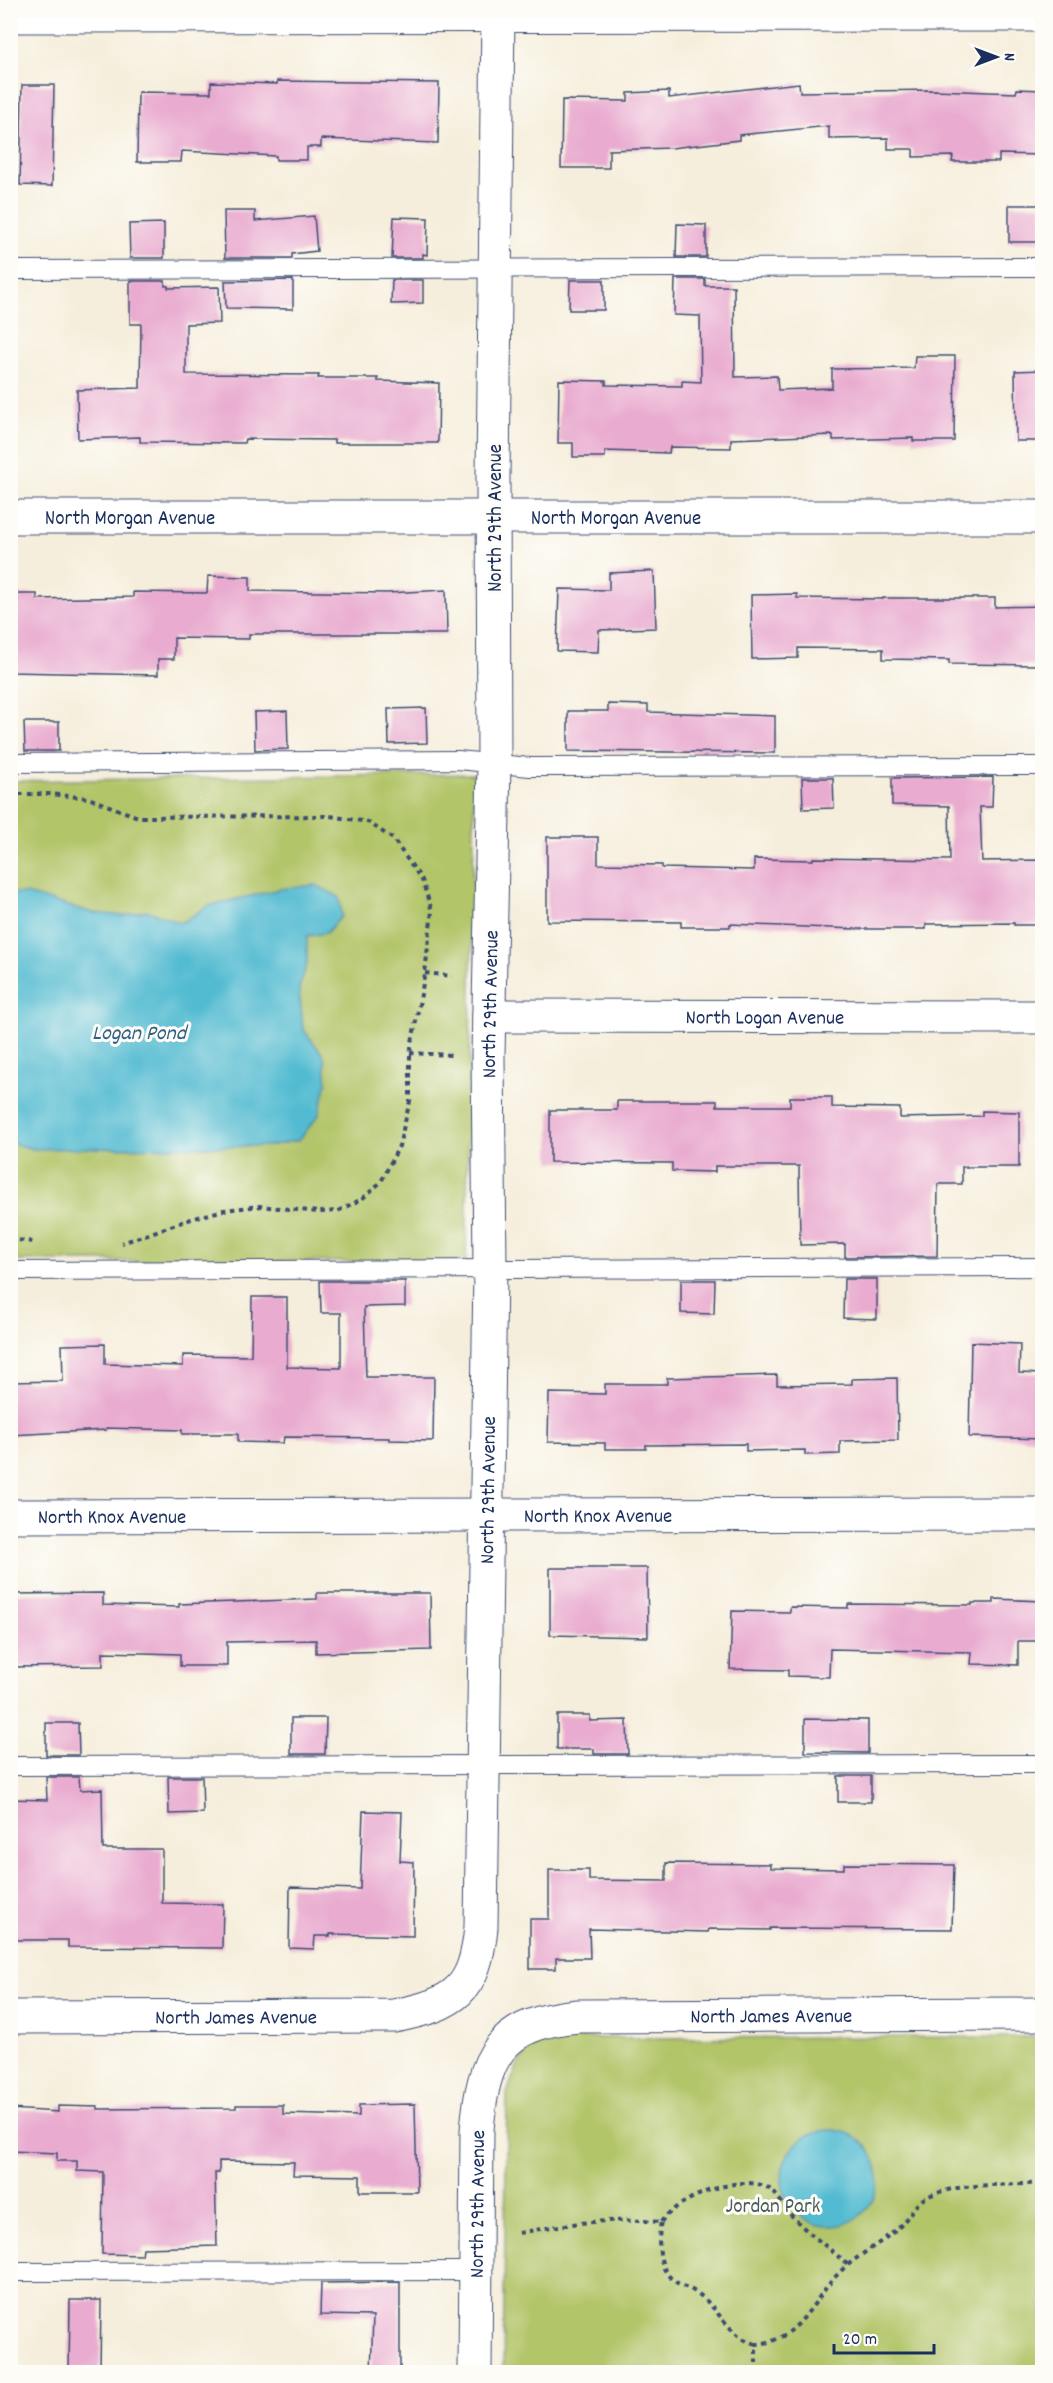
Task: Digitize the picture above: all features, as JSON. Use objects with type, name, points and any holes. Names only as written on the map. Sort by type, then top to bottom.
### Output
[{"type":"street","points":[[10,16],[498,13],[1042,15]]},
{"type":"street","name":"North 29th Avenue","points":[[457,1992],[468,1980],[478,1952],[481,1927],[490,1269],[489,1016],[494,764],[498,13]]},
{"type":"street","name":"North Morgan Avenue","points":[[10,517],[1042,517]]},
{"type":"street","name":"North Logan Avenue","points":[[489,1016],[1042,1017]]},
{"type":"street","name":"North Knox Avenue","points":[[10,1516],[1042,1514]]},
{"type":"street","name":"North James Avenue","points":[[10,2017],[394,2016],[426,2010],[444,2002],[457,1992]]},
{"type":"street","name":"North James Avenue","points":[[505,2042],[520,2030],[534,2023],[551,2018],[578,2016],[1042,2014]]},
{"type":"street","name":"North 29th Avenue","points":[[475,2373],[477,2130],[480,2099],[489,2066],[505,2042]]},
{"type":"lane","points":[[10,270],[1042,267]]},
{"type":"lane","points":[[10,763],[458,760],[530,767],[1042,766]]},
{"type":"lane","points":[[10,1271],[1042,1267]]},
{"type":"lane","points":[[10,1766],[1042,1764]]},
{"type":"lane","points":[[10,2272],[476,2271]]},
{"type":"path","points":[[10,794],[50,794],[88,798],[138,817],[330,816],[368,822],[393,839],[422,880],[432,911],[425,973],[410,1053],[410,1101],[399,1146],[381,1182],[362,1199],[338,1211],[319,1212],[260,1206],[224,1210],[119,1244]]},
{"type":"path","points":[[425,973],[452,976]]},
{"type":"path","points":[[410,1053],[451,1055]]},
{"type":"path","points":[[10,1239],[36,1243]]},
{"type":"path","points":[[848,2265],[791,2216],[771,2189],[759,2183],[726,2186],[703,2193],[666,2214],[661,2222],[661,2254],[666,2271],[673,2281],[698,2294],[749,2343],[771,2343],[788,2335],[832,2279],[900,2226],[914,2207],[927,2197],[949,2189],[1042,2183]]},
{"type":"path","points":[[519,2234],[579,2222],[621,2218],[661,2222]]},
{"type":"path","points":[[756,2344],[756,2373]]},
{"type":"green space","points":[[475,774],[466,1262],[11,1261],[10,781]]},
{"type":"green space","name":"Jordan Park","points":[[1042,2037],[1042,2372],[503,2372],[507,2093],[517,2066],[532,2046],[555,2038]]},
{"type":"water","name":"Logan Pond","points":[[316,885],[339,897],[342,916],[326,933],[307,936],[307,964],[299,988],[303,1029],[324,1056],[327,1082],[319,1115],[299,1140],[269,1146],[33,1149],[11,1143],[11,893],[26,894],[94,913],[124,916],[146,910],[181,923],[208,906],[280,889]]},
{"type":"water","points":[[830,2130],[848,2134],[864,2144],[874,2160],[878,2178],[874,2196],[864,2212],[848,2222],[830,2226],[812,2222],[796,2212],[786,2196],[782,2178],[786,2160],[796,2144],[812,2134]]},
{"type":"building","points":[[277,81],[439,83],[438,143],[321,139],[321,147],[307,147],[307,160],[276,160],[276,156],[182,151],[181,162],[137,162],[138,92],[211,93],[211,82],[277,84]]},
{"type":"building","points":[[799,83],[800,92],[934,90],[1016,93],[1017,89],[1042,90],[1042,155],[999,154],[999,162],[952,162],[953,156],[913,157],[913,149],[888,149],[888,138],[829,139],[829,126],[739,135],[739,140],[671,148],[609,150],[609,168],[561,168],[562,100],[628,101],[628,93],[669,91],[669,98]]},
{"type":"building","points":[[22,85],[54,85],[52,186],[20,185]]},
{"type":"building","points":[[1009,205],[1042,205],[1042,242],[1009,242]]},
{"type":"building","points":[[224,211],[255,211],[255,221],[314,216],[317,251],[292,254],[292,258],[225,258]]},
{"type":"building","points":[[394,217],[428,218],[427,255],[423,254],[423,258],[392,258]]},
{"type":"building","points":[[164,223],[164,258],[130,258],[129,224]]},
{"type":"building","points":[[677,224],[706,225],[706,257],[676,257]]},
{"type":"building","points":[[675,279],[705,279],[705,286],[734,286],[735,377],[777,376],[778,390],[832,388],[832,369],[914,368],[915,356],[955,356],[954,441],[913,441],[913,438],[833,440],[833,435],[731,439],[731,448],[670,447],[669,453],[605,451],[605,457],[573,457],[573,443],[558,443],[559,380],[606,381],[606,385],[682,386],[682,381],[701,382],[700,316],[674,315]]},
{"type":"building","points":[[293,280],[293,309],[226,308],[225,281]]},
{"type":"building","points":[[392,280],[423,280],[423,303],[391,304]]},
{"type":"building","points":[[570,280],[604,280],[604,310],[569,310]]},
{"type":"building","points":[[130,281],[165,281],[165,286],[168,288],[219,287],[220,323],[186,324],[186,374],[319,375],[318,378],[378,378],[378,381],[439,383],[438,443],[334,443],[334,440],[245,439],[244,443],[140,442],[140,437],[78,439],[77,390],[140,388],[141,324],[130,324]]},
{"type":"building","points":[[1042,370],[1042,441],[1016,441],[1015,371]]},
{"type":"building","points":[[654,571],[656,628],[599,630],[598,652],[557,651],[559,589],[609,590],[609,573]]},
{"type":"building","points":[[208,576],[250,577],[250,591],[387,593],[446,590],[447,634],[249,634],[249,639],[174,638],[174,659],[158,659],[158,675],[10,672],[12,594],[37,594],[37,599],[133,597],[133,592],[207,593]]},
{"type":"building","points":[[797,594],[797,598],[995,598],[995,607],[1042,606],[1042,665],[949,664],[949,660],[883,659],[883,649],[798,648],[798,658],[752,659],[751,595]]},
{"type":"building","points":[[608,704],[648,705],[648,712],[775,716],[775,753],[568,751],[568,711],[608,711]]},
{"type":"building","points":[[426,708],[427,743],[389,744],[388,709]]},
{"type":"building","points":[[287,711],[288,749],[255,750],[254,712]]},
{"type":"building","points":[[24,722],[59,722],[59,751],[25,751]]},
{"type":"building","points":[[993,777],[992,807],[980,807],[982,861],[1042,860],[1042,925],[926,924],[926,929],[856,929],[730,924],[730,927],[681,927],[681,922],[547,921],[547,837],[598,837],[598,864],[662,865],[662,868],[754,870],[754,859],[950,860],[949,806],[892,805],[892,778]]},
{"type":"building","points":[[802,778],[833,778],[834,808],[803,809]]},
{"type":"building","points":[[790,1097],[832,1097],[832,1107],[900,1108],[900,1118],[982,1116],[982,1111],[1019,1112],[1019,1167],[962,1167],[962,1184],[938,1184],[937,1256],[845,1257],[845,1244],[800,1245],[799,1166],[715,1166],[715,1172],[672,1171],[672,1163],[550,1162],[550,1110],[617,1110],[617,1101],[717,1101],[717,1106],[790,1106]]},
{"type":"building","points":[[844,1279],[877,1279],[877,1319],[843,1318]]},
{"type":"building","points":[[681,1280],[715,1280],[714,1314],[681,1313]]},
{"type":"building","points":[[320,1281],[405,1281],[405,1306],[364,1307],[366,1377],[434,1377],[433,1441],[389,1440],[389,1438],[284,1437],[283,1443],[238,1442],[238,1434],[182,1434],[182,1430],[106,1428],[106,1430],[10,1435],[10,1382],[63,1381],[62,1345],[105,1344],[105,1364],[183,1366],[183,1355],[251,1356],[252,1297],[287,1297],[287,1367],[341,1368],[341,1313],[321,1313]]},
{"type":"building","points":[[971,1342],[1020,1344],[1019,1373],[1042,1374],[1042,1439],[969,1437]]},
{"type":"building","points":[[777,1375],[777,1385],[852,1384],[852,1379],[897,1378],[898,1440],[840,1441],[840,1454],[805,1455],[805,1450],[746,1451],[746,1444],[646,1445],[646,1449],[605,1449],[605,1443],[548,1442],[549,1393],[605,1394],[605,1384],[667,1384],[667,1378]]},
{"type":"building","points":[[550,1568],[647,1568],[648,1637],[550,1635]]},
{"type":"building","points":[[103,1593],[103,1605],[179,1607],[179,1604],[317,1599],[317,1593],[430,1593],[431,1650],[316,1653],[316,1640],[227,1642],[227,1666],[180,1666],[180,1654],[103,1652],[103,1666],[10,1667],[10,1594]]},
{"type":"building","points":[[994,1599],[1042,1601],[1042,1641],[1018,1641],[1018,1665],[971,1664],[972,1652],[830,1649],[829,1677],[788,1676],[788,1670],[730,1669],[732,1611],[790,1612],[790,1607],[848,1608],[848,1604],[972,1605],[972,1603],[994,1603]]},
{"type":"building","points":[[557,1715],[590,1715],[590,1721],[627,1720],[628,1754],[594,1754],[594,1749],[557,1749]]},
{"type":"building","points":[[291,1718],[326,1718],[325,1754],[291,1754]]},
{"type":"building","points":[[805,1719],[868,1720],[868,1753],[805,1752]]},
{"type":"building","points":[[46,1723],[78,1723],[79,1755],[46,1755]]},
{"type":"building","points":[[838,1776],[871,1776],[871,1802],[838,1802]]},
{"type":"building","points":[[46,1777],[79,1777],[80,1790],[102,1789],[103,1849],[162,1849],[162,1903],[223,1904],[222,1948],[68,1947],[68,1940],[10,1940],[10,1799],[47,1800]]},
{"type":"building","points":[[168,1777],[202,1777],[203,1813],[169,1814]]},
{"type":"building","points":[[363,1811],[402,1812],[400,1861],[414,1862],[413,1936],[330,1934],[330,1936],[315,1936],[314,1949],[289,1948],[290,1887],[360,1889]]},
{"type":"building","points":[[666,1863],[771,1864],[771,1868],[844,1869],[844,1864],[954,1865],[952,1929],[770,1928],[770,1930],[709,1929],[708,1932],[589,1929],[590,1958],[556,1958],[556,1969],[530,1969],[530,1919],[549,1919],[549,1870],[589,1870],[589,1880],[666,1881]]},
{"type":"building","points":[[415,2104],[417,2192],[360,2192],[360,2176],[293,2175],[294,2162],[219,2161],[219,2173],[215,2173],[217,2246],[143,2248],[142,2255],[102,2254],[103,2172],[77,2171],[77,2161],[57,2161],[57,2153],[10,2151],[10,2109],[58,2112],[58,2106],[98,2107],[98,2109],[236,2108],[236,2105],[283,2105],[283,2114],[359,2116],[359,2105]]},
{"type":"building","points":[[400,2282],[400,2373],[371,2373],[373,2316],[320,2315],[321,2283]]},
{"type":"building","points":[[70,2300],[101,2300],[100,2373],[69,2373]]}]
